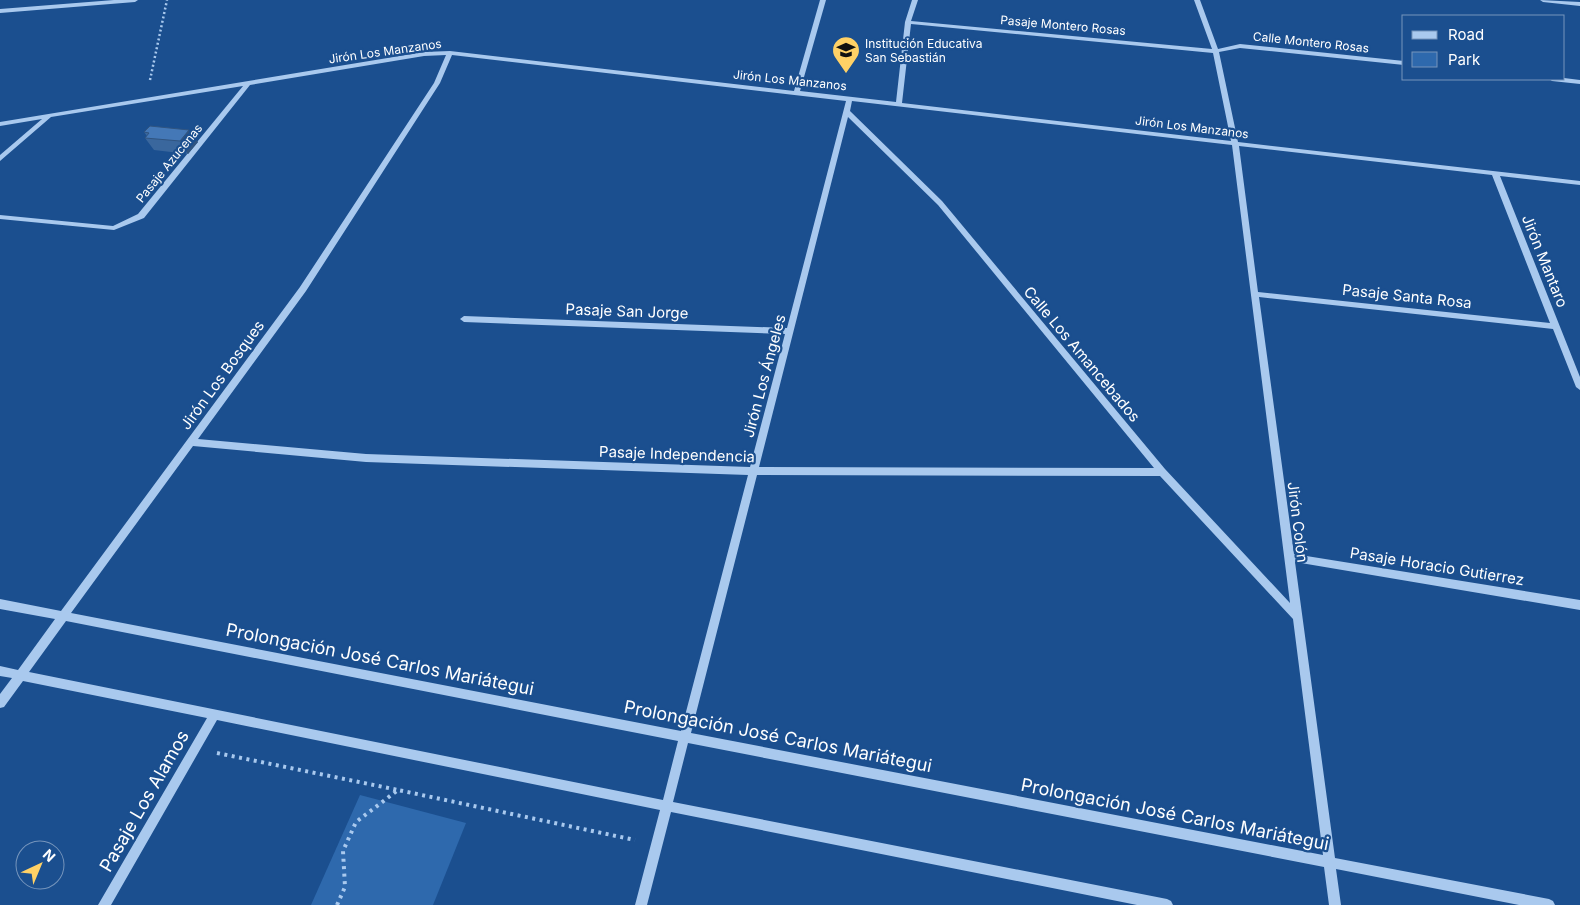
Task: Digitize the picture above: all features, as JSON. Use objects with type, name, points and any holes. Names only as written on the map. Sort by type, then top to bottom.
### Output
[{"type":"street","points":[[0,11],[135,0]]},
{"type":"street","points":[[796,92],[823,0]]},
{"type":"street","points":[[899,104],[908,22],[915,0]]},
{"type":"street","name":"Jirón Colón","points":[[1197,0],[1216,51],[1234,143],[1335,905]]},
{"type":"street","points":[[1543,0],[1580,4]]},
{"type":"street","name":"Pasaje Montero Rosas","points":[[908,22],[1216,51]]},
{"type":"street","name":"Calle Montero Rosas","points":[[1216,51],[1240,46],[1402,63]]},
{"type":"street","name":"Jirón Los Manzanos","points":[[0,124],[424,54],[450,53],[1580,183]]},
{"type":"street","name":"Jirón Los Bosques","points":[[0,703],[304,289],[437,83],[450,53]]},
{"type":"street","points":[[1561,80],[1580,82]]},
{"type":"street","name":"Pasaje Azucenas","points":[[0,217],[114,228],[129,224],[141,216],[249,82]]},
{"type":"street","name":"Jirón Los Ángeles","points":[[667,806],[850,98]]},
{"type":"street","name":"Calle Los Amancebados","points":[[846,112],[940,203],[1162,472],[1296,616]]},
{"type":"street","points":[[0,159],[50,116]]},
{"type":"street","name":"Jirón Mantaro","points":[[1495,173],[1580,387]]},
{"type":"street","name":"Pasaje Santa Rosa","points":[[1254,294],[1556,326]]},
{"type":"street","name":"Pasaje San Jorge","points":[[464,319],[790,331]]},
{"type":"street","name":"Pasaje Independencia","points":[[191,442],[366,458],[753,471],[1162,472]]},
{"type":"street","name":"Pasaje Horacio Gutierrez","points":[[1289,557],[1580,605]]},
{"type":"street","name":"Prolongación José Carlos Mariátegui","points":[[0,604],[1548,905]]},
{"type":"street","points":[[0,671],[1167,905]]},
{"type":"street","name":"Pasaje Los Alamos","points":[[104,905],[215,714]]},
{"type":"street","points":[[641,905],[667,806]]},
{"type":"path","points":[[146,100],[167,0]]},
{"type":"path","points":[[195,749],[657,845]]},
{"type":"path","points":[[337,905],[345,887],[343,851],[356,822],[398,790]]},
{"type":"green space","points":[[360,795],[466,823],[433,905],[311,905]]},
{"type":"building","points":[[150,126],[189,130],[180,141],[145,138],[149,133],[144,132]]},
{"type":"place","name":"Institución Educativa San Sebastián","points":[[846,74]]}]
